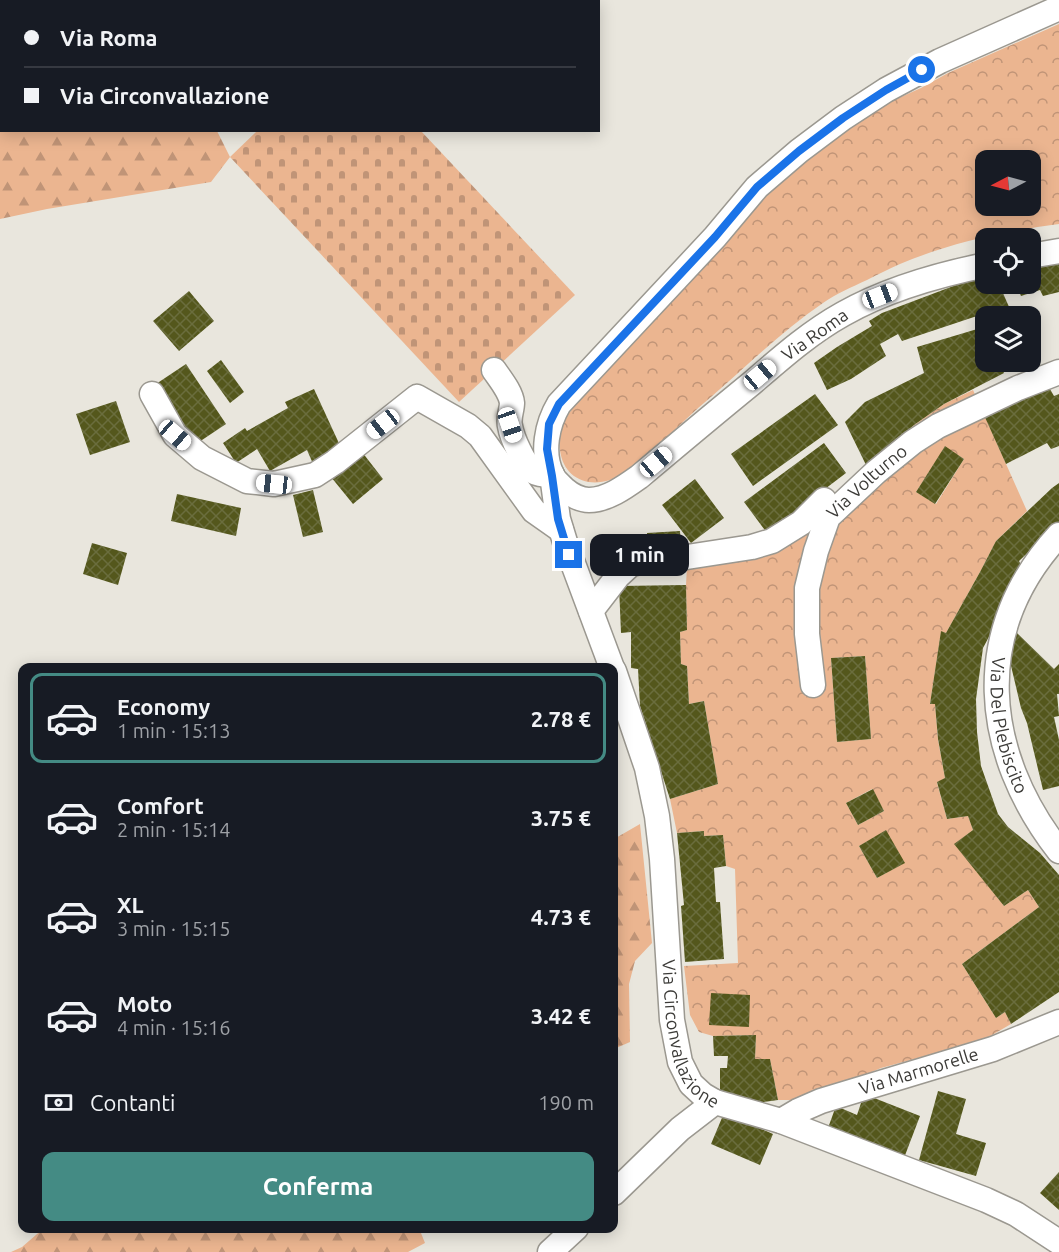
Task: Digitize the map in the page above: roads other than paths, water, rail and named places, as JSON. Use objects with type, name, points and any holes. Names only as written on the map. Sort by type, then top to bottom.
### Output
[{"type":"street","points":[[552,476],[547,449],[547,433],[559,404],[715,237],[757,187],[843,118],[886,90],[940,60],[1059,8]]},
{"type":"street","points":[[1041,254],[1059,250]]},
{"type":"street","name":"Via Roma","points":[[494,370],[510,395],[512,404],[509,413],[510,425],[515,442],[523,458],[534,472],[552,476],[567,492],[585,500],[597,499],[611,494],[639,477],[815,331],[843,314],[891,291],[975,267]]},
{"type":"street","name":"Via Volturno","points":[[813,685],[807,634],[807,588],[816,551],[828,517],[876,472],[913,442],[938,426],[1018,388],[1059,372]]},
{"type":"street","points":[[153,394],[175,435],[202,458],[247,481],[274,484],[315,475],[417,398],[468,426],[480,436],[534,511],[561,530]]},
{"type":"street","name":"Via Circonvallazione","points":[[552,476],[561,530],[611,663]]},
{"type":"street","points":[[591,611],[624,569],[632,564],[752,548],[772,541],[801,523],[824,501]]},
{"type":"street","name":"Via Del Plebiscito","points":[[1059,535],[1032,569],[1012,606],[1003,633],[996,687],[997,710],[1004,742],[1020,787],[1037,820],[1059,850]]},
{"type":"street","name":"Via Circonvallazione","points":[[618,684],[644,759],[657,816],[662,859],[671,1008],[678,1055],[692,1084],[703,1095],[715,1102],[781,1121],[994,1203],[1031,1222],[1059,1242]]},
{"type":"street","points":[[1020,787],[1049,814],[1059,820]]},
{"type":"street","name":"Via Marmorelle","points":[[781,1121],[821,1101],[993,1049],[1059,1022]]},
{"type":"street","points":[[618,1189],[680,1129],[715,1102]]},
{"type":"street","points":[[550,1252],[571,1233]]}]
